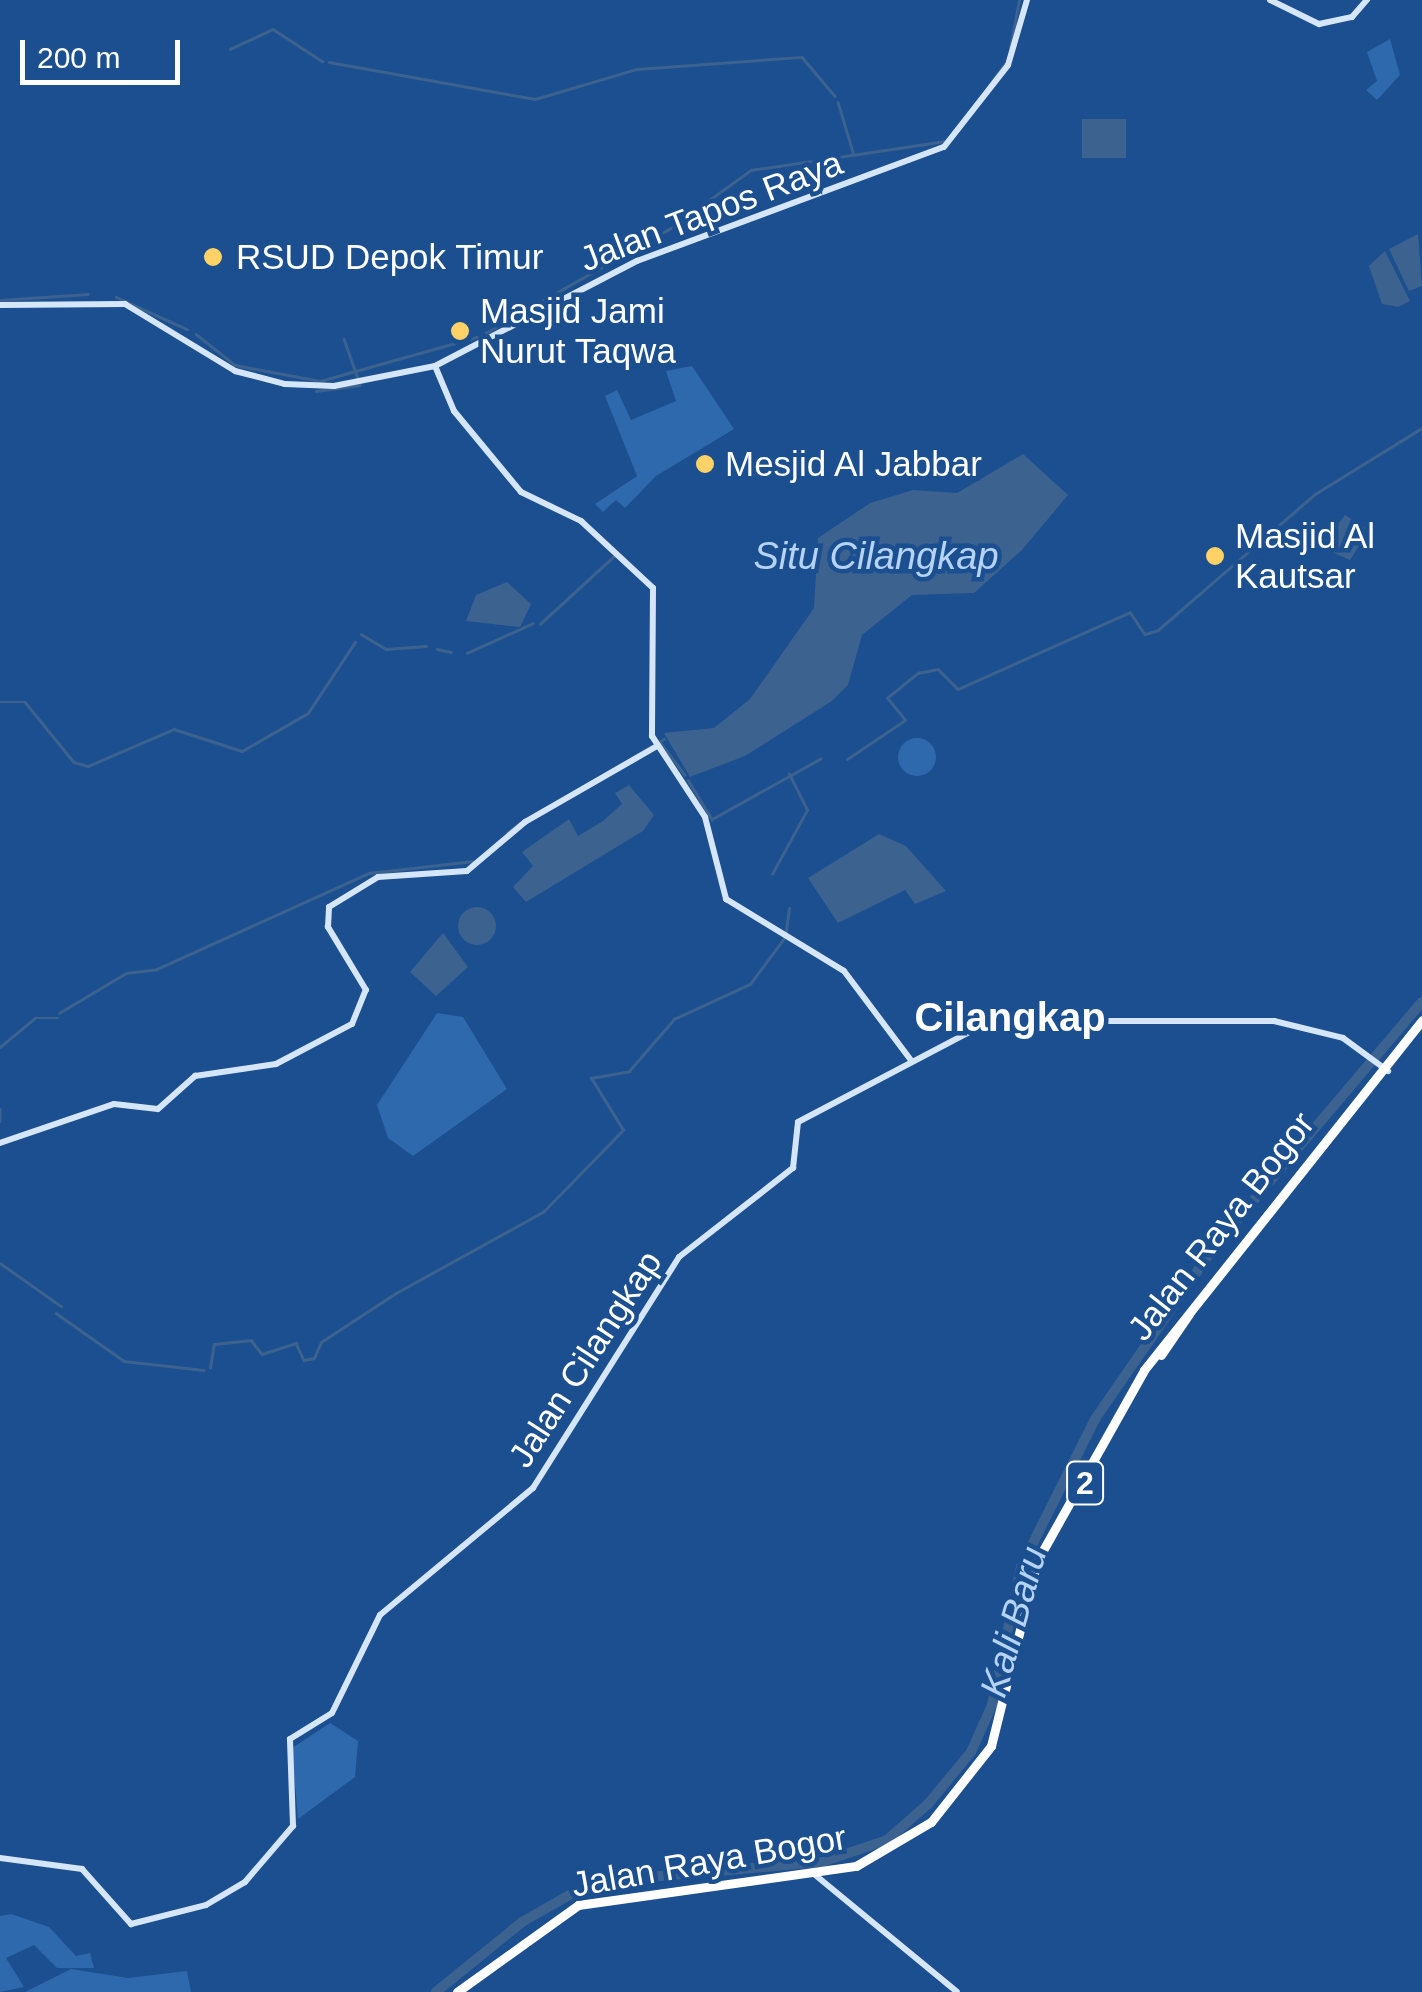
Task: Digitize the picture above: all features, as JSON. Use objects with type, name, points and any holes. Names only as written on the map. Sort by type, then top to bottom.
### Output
[{"type":"highway","name":"Jalan Raya Bogor","points":[[460,1992],[580,1910],[815,1876],[908,1848],[986,1765],[1008,1714],[1042,1563],[1112,1437],[1193,1308],[1422,1020]]},
{"type":"highway","name":"Jalan Raya Bogor","points":[[1383,1066],[1422,1030]]},
{"type":"street","name":"Jalan Tapos Raya","points":[[0,305],[125,304],[235,371],[285,384],[334,386],[434,366],[637,261],[944,147],[1008,65],[1027,0]]},
{"type":"street","points":[[1270,0],[1320,24],[1352,17],[1366,0]]},
{"type":"street","points":[[434,366],[454,411],[521,492],[580,521],[649,581],[658,606],[655,743],[706,817],[726,899],[855,982],[910,1060]]},
{"type":"street","points":[[0,1144],[110,1105],[158,1109],[195,1076],[276,1064],[352,1024],[366,990],[328,927],[328,907],[378,878],[467,871],[525,822],[655,743]]},
{"type":"street","name":"Jalan Cilangkap","points":[[0,1858],[82,1869],[130,1924],[206,1905],[246,1882],[293,1826],[290,1740],[332,1713],[380,1615],[533,1488],[679,1257],[793,1168],[798,1122],[990,1021],[1274,1021],[1323,1030],[1383,1066]]},
{"type":"street","points":[[815,1876],[958,1992]]},
{"type":"shaded area","points":[[1390,39],[1400,75],[1377,100],[1366,90],[1377,81],[1367,52]]},
{"type":"shaded area","points":[[692,366],[734,429],[656,476],[625,508],[616,500],[603,512],[595,504],[637,476],[605,396],[617,390],[631,420],[676,401],[666,371]]},
{"type":"shaded area","points":[[917,738],[930,744],[936,757],[930,770],[917,776],[904,770],[898,757],[904,744]]},
{"type":"shaded area","points":[[437,1013],[463,1017],[507,1089],[413,1156],[388,1138],[377,1105]]},
{"type":"shaded area","points":[[330,1723],[358,1741],[355,1777],[298,1819],[292,1748]]},
{"type":"shaded area","points":[[11,1914],[49,1927],[76,1956],[90,1953],[94,1968],[57,1968],[34,1945],[6,1958],[24,1987],[0,1992],[0,1916]]},
{"type":"shaded area","points":[[71,1969],[128,1978],[187,1971],[191,1992],[25,1992]]},
{"type":"water","points":[[1082,119],[1126,119],[1126,158],[1082,158]]},
{"type":"water","points":[[1418,234],[1422,286],[1409,291],[1389,249]]},
{"type":"water","points":[[1385,251],[1410,301],[1398,307],[1382,304],[1369,266]]},
{"type":"water","name":"Situ Cilangkap","points":[[1023,454],[1068,495],[1022,550],[974,593],[912,595],[862,635],[848,685],[832,701],[745,756],[690,777],[664,733],[714,728],[750,699],[814,608],[818,538],[870,503],[913,490],[957,493]]},
{"type":"water","points":[[1345,515],[1369,530],[1350,560],[1320,547]]},
{"type":"water","points":[[507,582],[531,604],[520,627],[466,621],[476,595]]},
{"type":"water","points":[[629,785],[654,815],[643,831],[526,902],[513,887],[533,866],[522,852],[569,819],[578,836],[603,821],[622,804],[615,793]]},
{"type":"water","points":[[879,834],[906,846],[946,891],[915,904],[905,890],[838,923],[808,878]]},
{"type":"water","points":[[477,907],[490,913],[496,926],[490,939],[477,945],[464,939],[458,926],[464,913]]},
{"type":"water","points":[[443,933],[468,967],[436,996],[410,972]]},
{"type":"waterway","points":[[1010,48],[1019,0]]},
{"type":"waterway","points":[[230,49],[273,29],[322,61]]},
{"type":"waterway","points":[[329,62],[535,99],[637,69],[802,57],[835,96]]},
{"type":"waterway","points":[[987,88],[1004,65]]},
{"type":"waterway","points":[[838,102],[854,155]]},
{"type":"waterway","points":[[673,226],[751,170],[945,141]]},
{"type":"waterway","points":[[196,334],[235,365],[320,381],[480,336],[671,228]]},
{"type":"waterway","points":[[0,300],[88,294]]},
{"type":"waterway","points":[[116,297],[187,329]]},
{"type":"waterway","points":[[344,339],[358,378]]},
{"type":"waterway","points":[[316,391],[360,385]]},
{"type":"waterway","points":[[847,759],[905,720],[887,698],[918,673],[938,669],[958,689],[1130,612],[1145,634],[1158,630],[1315,494],[1422,428]]},
{"type":"waterway","points":[[540,624],[615,555]]},
{"type":"waterway","points":[[467,653],[533,623]]},
{"type":"waterway","points":[[361,634],[386,649],[426,646]]},
{"type":"waterway","points":[[0,702],[25,702],[74,762],[88,766],[174,729],[242,751],[308,713],[355,642]]},
{"type":"waterway","points":[[437,649],[451,652]]},
{"type":"waterway","points":[[631,758],[664,739]]},
{"type":"waterway","points":[[660,742],[685,775]]},
{"type":"waterway","points":[[688,780],[712,819],[820,759]]},
{"type":"waterway","points":[[772,874],[807,810],[789,774]]},
{"type":"waterway","points":[[507,833],[520,823]]},
{"type":"waterway","points":[[59,1013],[126,973],[157,969],[369,873],[475,861]]},
{"type":"waterway","points":[[210,1368],[214,1344],[251,1340],[262,1354],[296,1343],[304,1360],[314,1358],[321,1342],[396,1293],[543,1212],[623,1130],[591,1078],[629,1071],[674,1019],[750,984],[785,937],[789,908]]},
{"type":"waterway","name":"Kali Baru","points":[[436,1992],[522,1922],[592,1882],[822,1862],[887,1840],[928,1804],[971,1752],[992,1705],[1021,1567],[1095,1419],[1214,1247],[1422,1002]]},
{"type":"waterway","points":[[0,1047],[35,1018],[58,1018]]},
{"type":"waterway","points":[[0,1109],[0,1121]]},
{"type":"waterway","points":[[0,1263],[61,1306]]},
{"type":"waterway","points":[[56,1313],[124,1361],[203,1370]]},
{"type":"place","name":"RSUD Depok Timur","points":[[213,257]]},
{"type":"place","name":"Masjid Jami Nurut Taqwa","points":[[460,331]]},
{"type":"place","name":"Mesjid Al Jabbar","points":[[705,464]]},
{"type":"place","name":"Masjid Al Kautsar","points":[[1215,556]]},
{"type":"district","name":"Cilangkap","points":[[1010,1017]]}]
